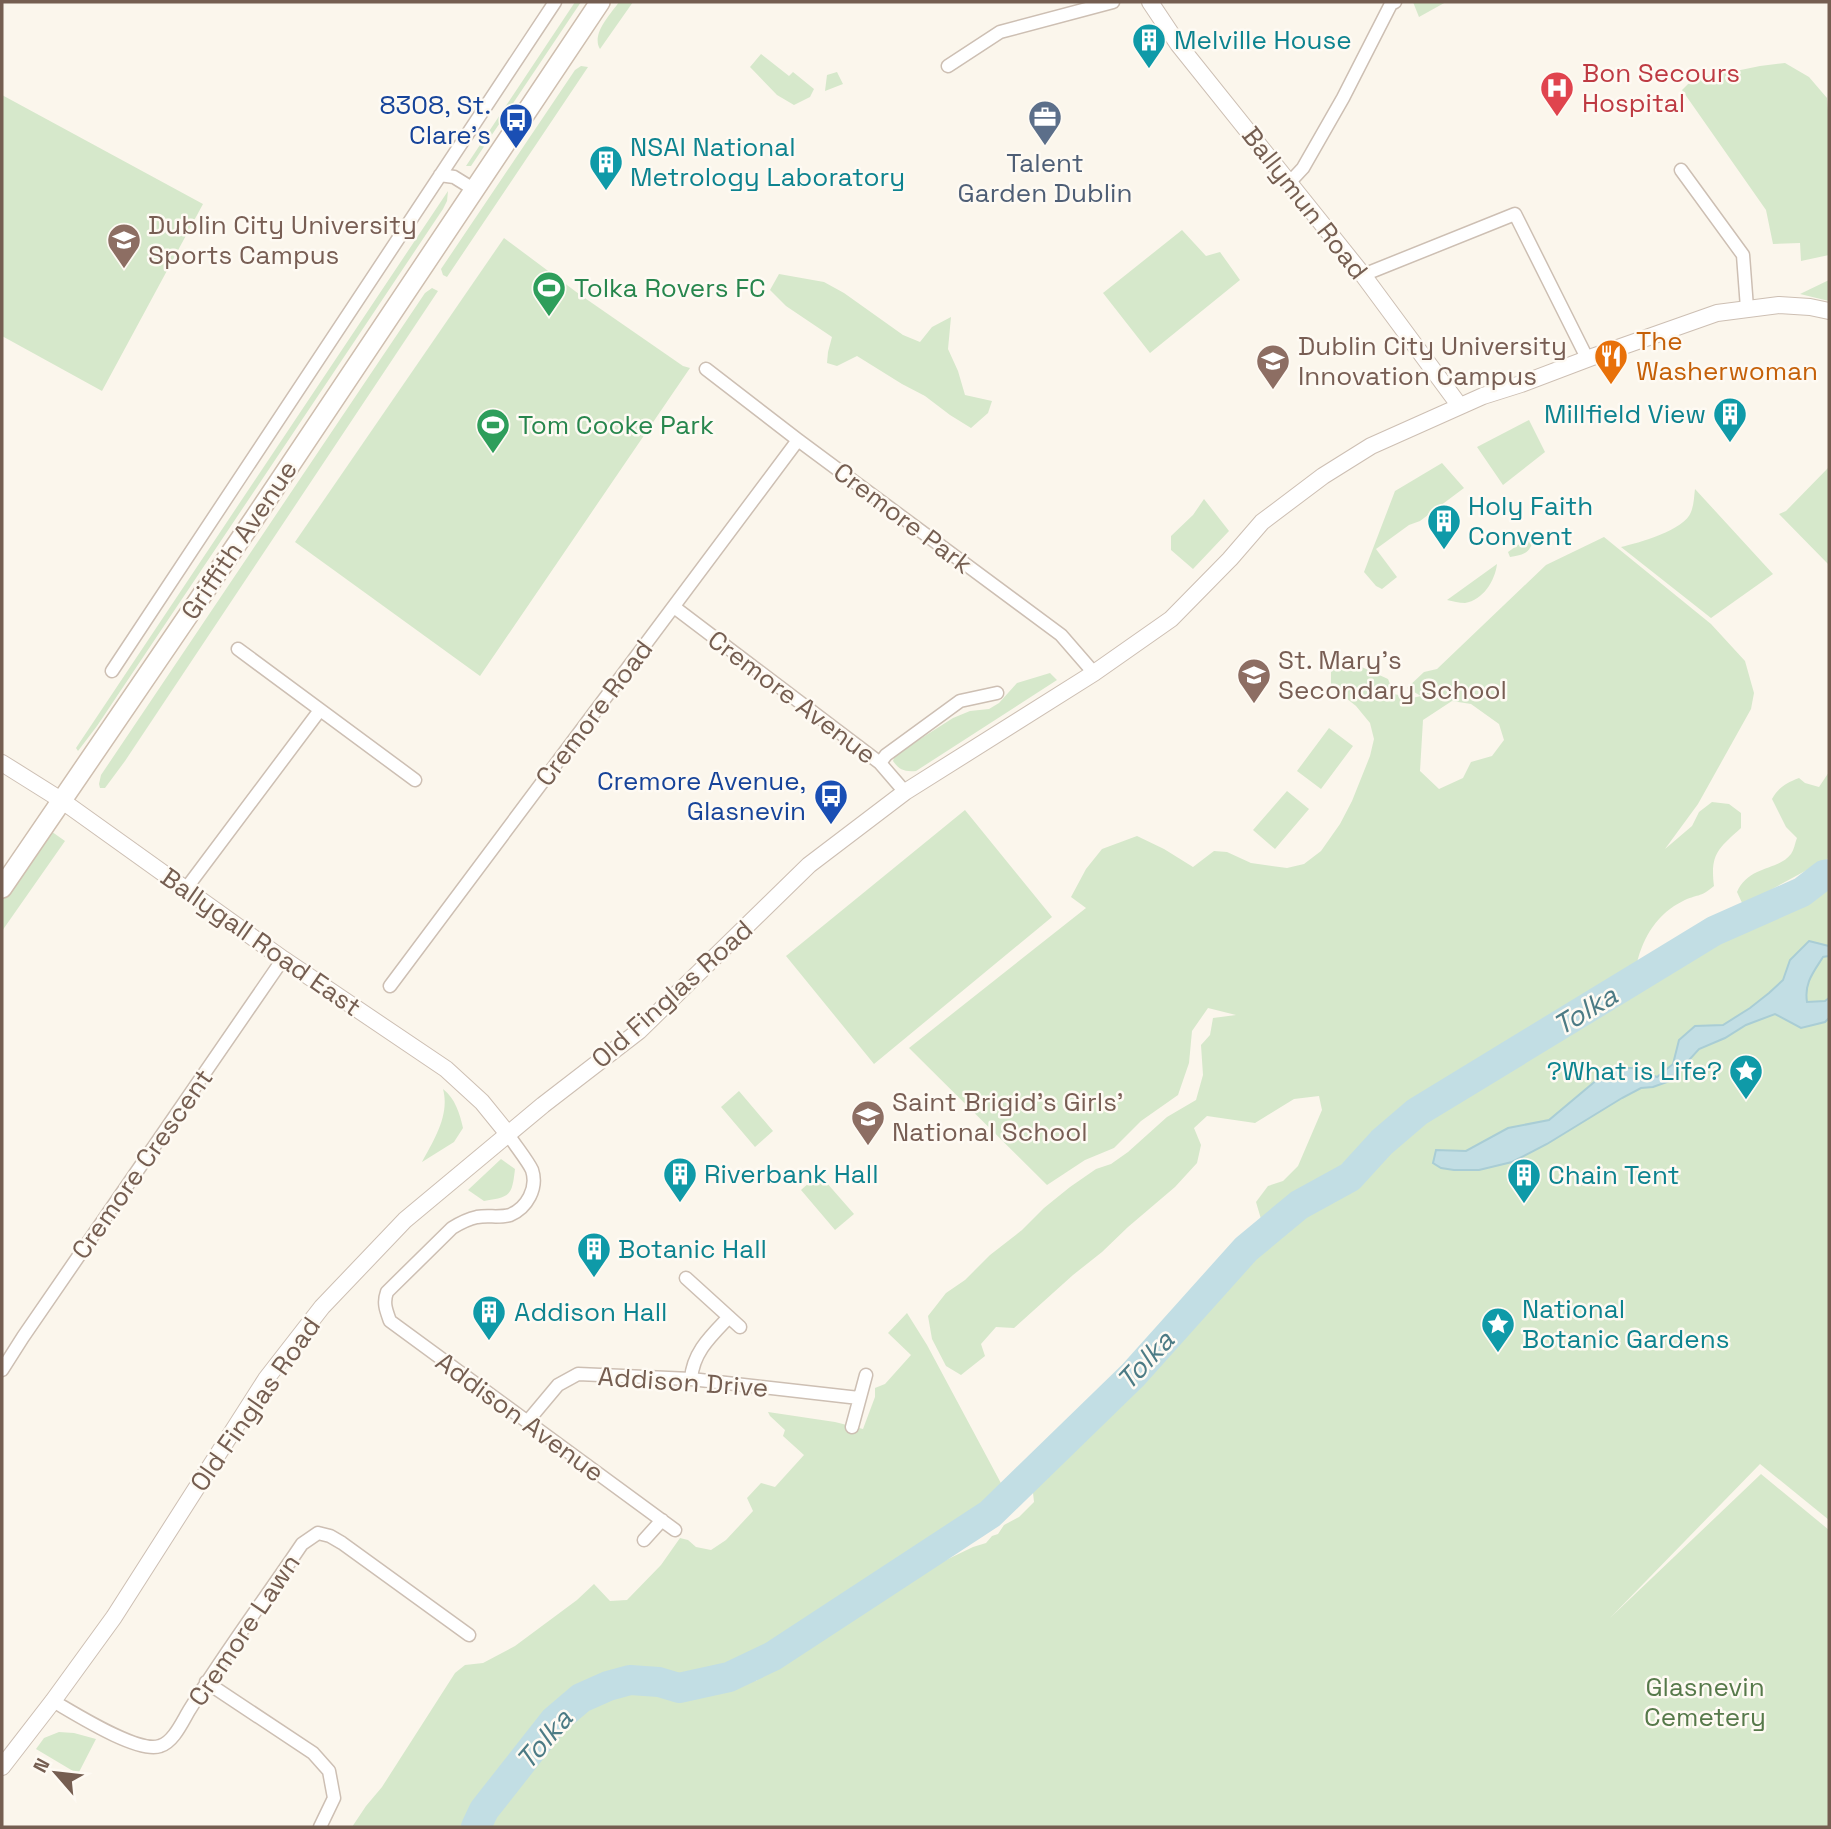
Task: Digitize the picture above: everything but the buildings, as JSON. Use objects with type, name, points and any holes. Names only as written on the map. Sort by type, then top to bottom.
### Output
[{"type":"main road","name":"Griffith Avenue","points":[[2,888],[600,2]]},
{"type":"street","name":"Griffith Avenue","points":[[112,671],[555,2]]},
{"type":"street","points":[[948,66],[1000,32],[1113,2]]},
{"type":"street","name":"Ballymun Road","points":[[1150,2],[1178,44],[1363,275],[1459,405]]},
{"type":"street","points":[[1289,183],[1303,168],[1343,98],[1391,4],[1395,2]]},
{"type":"street","points":[[1681,170],[1743,255],[1747,309]]},
{"type":"street","points":[[440,175],[454,177],[475,190]]},
{"type":"street","points":[[1363,275],[1515,214],[1587,358]]},
{"type":"street","name":"Old Finglas Road","points":[[2,1767],[114,1617],[266,1379],[322,1307],[405,1220],[508,1133],[639,1031],[809,865],[905,792],[1094,673],[1171,619],[1262,523],[1323,477],[1371,446],[1459,405],[1717,313],[1779,305],[1829,311]]},
{"type":"street","name":"Cremore Park","points":[[706,369],[1061,635],[1094,673]]},
{"type":"street","name":"Cremore Road","points":[[390,986],[798,440]]},
{"type":"street","name":"Cremore Avenue","points":[[674,607],[880,763],[905,792]]},
{"type":"street","points":[[238,649],[415,780]]},
{"type":"street","points":[[880,763],[908,738],[960,701],[997,694]]},
{"type":"street","points":[[185,890],[320,710]]},
{"type":"street","name":"Ballygall Road East","points":[[2,763],[61,800],[283,959],[446,1069],[482,1102],[508,1133]]},
{"type":"street","name":"Cremore Crescent","points":[[2,1370],[283,959]]},
{"type":"street","name":"Addison Avenue","points":[[508,1133],[533,1172],[534,1183],[526,1203],[512,1214],[477,1217],[452,1228],[387,1292],[384,1301],[390,1321],[675,1530]]},
{"type":"street","points":[[686,1278],[740,1327]]},
{"type":"street","points":[[691,1379],[691,1369],[698,1352],[729,1317]]},
{"type":"street","name":"Addison Drive","points":[[527,1422],[558,1385],[578,1374],[691,1379],[859,1398]]},
{"type":"street","points":[[852,1427],[866,1375]]},
{"type":"street","points":[[644,1541],[662,1520]]},
{"type":"street","name":"Cremore Lawn","points":[[53,1701],[113,1735],[145,1748],[161,1746],[171,1738],[206,1682],[303,1544],[318,1534],[330,1536],[342,1543],[469,1635]]},
{"type":"street","points":[[206,1682],[313,1753],[329,1771],[334,1798],[320,1827]]},
{"type":"green space","points":[[575,2],[581,2],[471,166],[466,166]]},
{"type":"green space","points":[[619,2],[633,2],[600,49],[600,31]]},
{"type":"green space","points":[[1413,2],[1446,2],[1419,17]]},
{"type":"green space","points":[[761,54],[789,76],[793,72],[814,89],[810,97],[794,105],[777,95],[750,67]]},
{"type":"green space","points":[[1785,63],[1809,77],[1827,98],[1829,122],[1829,255],[1801,261],[1800,243],[1773,244],[1766,210],[1682,90],[1692,80]]},
{"type":"green space","points":[[581,66],[588,67],[447,277],[443,275],[441,269],[575,70]]},
{"type":"green space","points":[[837,72],[843,84],[825,91],[827,75]]},
{"type":"green space","points":[[2,95],[203,204],[102,391],[2,336]]},
{"type":"green space","points":[[448,191],[443,209],[78,751],[76,748]]},
{"type":"green space","points":[[1182,230],[1206,256],[1220,252],[1240,280],[1150,353],[1103,293]]},
{"type":"green space","name":"Tom Cooke Park","points":[[504,238],[579,294],[683,366],[690,368],[480,676],[295,542]]},
{"type":"green space","points":[[779,274],[824,282],[903,335],[920,342],[932,327],[951,317],[948,349],[965,395],[992,401],[988,413],[971,428],[925,396],[857,356],[837,366],[827,363],[832,337],[786,306],[770,290]]},
{"type":"green space","points":[[1829,280],[1829,301],[1800,294]]},
{"type":"green space","points":[[432,288],[438,291],[125,761],[105,788],[100,788],[101,775],[425,293]]},
{"type":"green space","points":[[1529,420],[1545,452],[1503,485],[1477,447]]},
{"type":"green space","points":[[1442,463],[1464,488],[1376,549],[1397,577],[1382,589],[1376,586],[1364,572],[1395,491]]},
{"type":"green space","points":[[1828,468],[1828,564],[1779,514],[1786,511]]},
{"type":"green space","points":[[1695,489],[1773,574],[1711,618],[1621,547],[1660,535],[1687,519]]},
{"type":"green space","points":[[1204,499],[1229,531],[1193,569],[1171,550],[1171,536],[1193,515]]},
{"type":"green space","points":[[1535,533],[1528,551],[1510,557],[1508,552]]},
{"type":"green space","points":[[1604,537],[1711,624],[1745,661],[1754,693],[1751,709],[1698,804],[1665,849],[1692,826],[1699,812],[1712,802],[1729,804],[1741,813],[1741,828],[1717,853],[1713,866],[1714,886],[1674,906],[1659,919],[1643,944],[1637,963],[1438,1087],[1380,1127],[1326,1180],[1284,1201],[1261,1219],[1256,1202],[1268,1186],[1283,1181],[1298,1166],[1322,1110],[1319,1096],[1294,1099],[1255,1123],[1207,1116],[1194,1128],[1201,1145],[1197,1163],[1175,1187],[1014,1328],[996,1327],[981,1344],[985,1356],[961,1375],[946,1366],[932,1339],[928,1316],[946,1293],[965,1280],[990,1255],[1070,1187],[1096,1169],[1111,1164],[1167,1117],[1196,1100],[1203,1075],[1201,1045],[1210,1035],[1213,1018],[1236,1015],[1208,1008],[1192,1031],[1189,1063],[1178,1095],[1141,1121],[1114,1148],[1085,1160],[1047,1185],[909,1048],[1086,908],[1071,897],[1086,869],[1102,849],[1137,836],[1193,867],[1214,851],[1227,852],[1251,863],[1287,868],[1304,864],[1321,851],[1340,824],[1370,756],[1374,739],[1370,723],[1356,706],[1331,686],[1331,672],[1342,658],[1388,679],[1394,694],[1412,698],[1421,696],[1407,688],[1424,672],[1437,669],[1546,565]],"holes":[[[1452,701],[1471,704],[1499,724],[1504,740],[1492,756],[1471,762],[1463,778],[1439,789],[1420,771],[1423,720]]]},
{"type":"green space","points":[[1497,564],[1494,577],[1483,594],[1465,603],[1447,600]]},
{"type":"green space","points":[[1050,673],[1057,680],[916,771],[903,770],[893,761],[895,755],[953,718],[970,711],[989,709],[999,703],[1017,683]]},
{"type":"green space","points":[[1329,728],[1353,746],[1321,789],[1297,771]]},
{"type":"green space","points":[[1829,772],[1829,858],[1743,905],[1737,892],[1742,883],[1785,859],[1792,852],[1797,838],[1786,827],[1772,799],[1783,786],[1799,778],[1819,787]]},
{"type":"green space","points":[[1287,791],[1309,809],[1275,849],[1253,830]]},
{"type":"green space","points":[[965,810],[1052,917],[874,1064],[786,956]]},
{"type":"green space","points":[[48,829],[65,841],[2,931],[2,895]]},
{"type":"green space","name":"Glasnevin Cemetery","points":[[1829,888],[1829,1520],[1760,1464],[1610,1618],[1761,1474],[1829,1530],[1829,1827],[352,1827],[382,1787],[455,1673],[465,1665],[483,1663],[515,1646],[594,1584],[610,1601],[627,1600],[661,1565],[680,1538],[688,1540],[696,1547],[711,1550],[726,1540],[753,1511],[747,1498],[761,1483],[775,1487],[804,1455],[783,1436],[785,1430],[768,1412],[863,1429],[875,1397],[875,1388],[885,1384],[911,1355],[888,1333],[907,1313],[1003,1487],[997,1491],[1002,1498],[996,1505],[815,1626],[748,1667],[756,1681],[888,1588],[986,1543],[998,1534],[1004,1525],[1019,1517],[1034,1502],[1032,1483],[1077,1446],[1131,1394],[1186,1334],[1212,1300],[1285,1223],[1362,1183],[1396,1140],[1424,1122],[1457,1086],[1504,1071],[1538,1055],[1716,942]]},
{"type":"green space","points":[[443,1089],[454,1102],[463,1128],[454,1142],[422,1162],[443,1118]]},
{"type":"green space","points":[[739,1091],[773,1131],[755,1147],[721,1107]]},
{"type":"green space","points":[[501,1159],[515,1169],[511,1189],[505,1196],[484,1201],[468,1190]]},
{"type":"green space","points":[[819,1174],[854,1214],[835,1230],[801,1190]]},
{"type":"green space","points":[[59,1732],[96,1739],[78,1774],[36,1749],[44,1738]]},
{"type":"water","points":[[1809,941],[1829,946],[1829,956],[1823,957],[1813,973],[1806,995],[1807,1002],[1825,1001],[1829,998],[1829,1018],[1825,1022],[1801,1028],[1775,1014],[1746,1025],[1699,1049],[1670,1081],[1641,1088],[1512,1162],[1479,1170],[1454,1170],[1441,1168],[1433,1163],[1436,1150],[1466,1151],[1508,1128],[1549,1120],[1611,1068],[1633,1068],[1657,1077],[1673,1064],[1679,1040],[1695,1026],[1723,1025],[1750,1008],[1783,980],[1790,960]]},
{"type":"waterway","name":"Tolka","points":[[476,1827],[484,1810],[554,1721],[581,1698],[630,1680],[659,1682],[679,1688],[729,1677],[773,1656],[990,1514],[1133,1375],[1246,1249],[1299,1205],[1350,1177],[1382,1142],[1417,1112],[1714,931],[1802,892],[1829,874]]},
{"type":"place","name":"Melville House","points":[[1149,70]]},
{"type":"place","name":"Bon Secours Hospital","points":[[1557,118]]},
{"type":"place","name":"Talent Garden Dublin","points":[[1045,147]]},
{"type":"place","name":"8308, St. Clare's","points":[[516,150]]},
{"type":"place","name":"NSAI National Metrology Laboratory","points":[[606,192]]},
{"type":"place","name":"Dublin City University Sports Campus","points":[[124,270]]},
{"type":"place","name":"Tolka Rovers FC","points":[[549,318]]},
{"type":"place","name":"The Washerwoman","points":[[1611,386]]},
{"type":"place","name":"Dublin City University Innovation Campus","points":[[1273,391]]},
{"type":"place","name":"Millfield View","points":[[1730,444]]},
{"type":"place","name":"Tom Cooke Park","points":[[493,455]]},
{"type":"place","name":"Holy Faith Convent","points":[[1444,551]]},
{"type":"place","name":"St. Mary’s Secondary School","points":[[1254,705]]},
{"type":"place","name":"Cremore Avenue, Glasnevin","points":[[831,826]]},
{"type":"place","name":"?What is Life?","points":[[1746,1101]]},
{"type":"place","name":"Saint Brigid's Girls' National School","points":[[868,1147]]},
{"type":"place","name":"Riverbank Hall","points":[[680,1204]]},
{"type":"place","name":"Chain Tent","points":[[1524,1205]]},
{"type":"place","name":"Botanic Hall","points":[[594,1279]]},
{"type":"place","name":"Addison Hall","points":[[489,1342]]},
{"type":"place","name":"National Botanic Gardens","points":[[1498,1354]]}]
